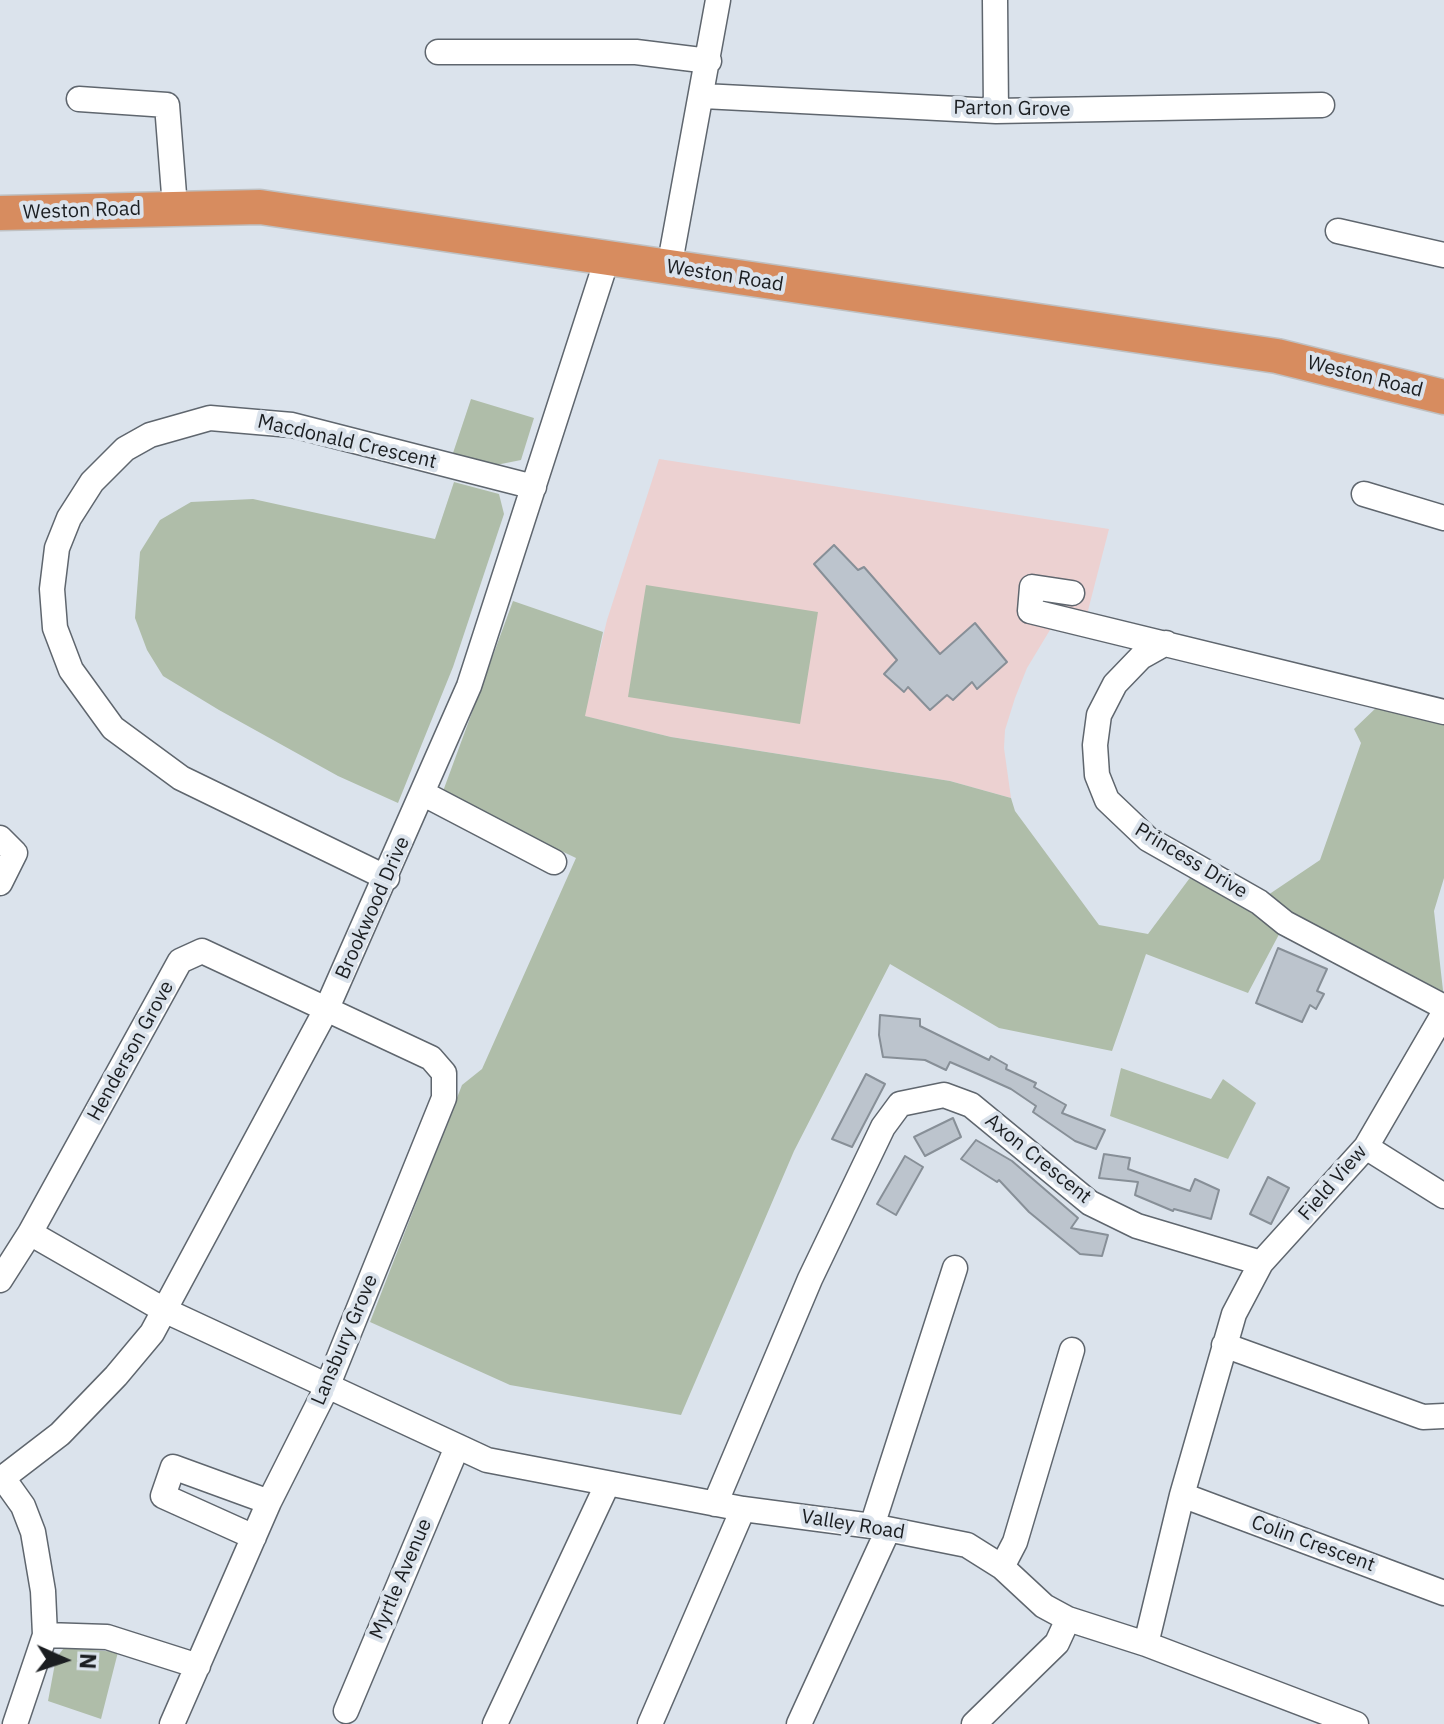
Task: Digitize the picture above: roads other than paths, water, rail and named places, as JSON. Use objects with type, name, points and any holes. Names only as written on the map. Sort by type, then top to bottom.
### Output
[{"type":"highway","name":"Weston Road","points":[[0,213],[260,207],[1277,356],[1444,397]]},
{"type":"street","points":[[669,268],[703,96],[718,0]]},
{"type":"street","points":[[995,0],[996,111]]},
{"type":"street","points":[[438,52],[636,52],[709,61]]},
{"type":"street","name":"Parton Grove","points":[[703,96],[996,111],[1322,106]]},
{"type":"street","points":[[79,99],[167,105],[175,207]]},
{"type":"street","points":[[1338,231],[1444,255]]},
{"type":"street","name":"Brookwood Drive","points":[[1,1479],[60,1434],[152,1333],[327,1008],[387,878],[469,686],[607,259]]},
{"type":"street","name":"Macdonald Crescent","points":[[387,878],[181,778],[113,728],[71,670],[55,628],[52,589],[57,548],[69,518],[92,482],[125,449],[150,435],[210,418],[292,425],[534,487]]},
{"type":"street","points":[[1364,494],[1444,518]]},
{"type":"street","points":[[1072,593],[1032,587],[1030,611],[1444,712]]},
{"type":"street","name":"Princess Drive","points":[[1166,643],[1132,666],[1115,684],[1099,715],[1095,745],[1097,775],[1107,800],[1148,839],[1254,899],[1285,923],[1444,1010]]},
{"type":"street","points":[[424,794],[554,862]]},
{"type":"street","points":[[0,883],[8,846]]},
{"type":"street","name":"Henderson Grove","points":[[0,1280],[30,1233],[180,961],[202,951],[327,1008]]},
{"type":"street","name":"Lansbury Grove","points":[[172,1724],[269,1502],[327,1387],[444,1098],[444,1073],[431,1058],[327,1008]]},
{"type":"street","name":"Field View","points":[[1261,1263],[1366,1147],[1444,1010]]},
{"type":"street","name":"Axon Crescent","points":[[715,1504],[810,1279],[883,1127],[900,1104],[944,1095],[971,1105],[1090,1203],[1137,1226],[1261,1263]]},
{"type":"street","points":[[1366,1147],[1444,1196]]},
{"type":"street","name":"Valley Road","points":[[30,1233],[164,1310],[487,1460],[607,1485],[743,1509],[880,1528],[967,1545],[1002,1567],[1044,1606],[1068,1619],[1146,1644],[1356,1724]]},
{"type":"street","points":[[1146,1644],[1182,1495],[1224,1345],[1234,1314],[1261,1263]]},
{"type":"street","points":[[799,1724],[880,1528],[955,1268]]},
{"type":"street","points":[[1224,1345],[1423,1417],[1444,1416]]},
{"type":"street","points":[[1002,1567],[1015,1542],[1072,1350]]},
{"type":"street","name":"Myrtle Avenue","points":[[346,1711],[457,1447]]},
{"type":"street","points":[[254,1537],[163,1496],[173,1467],[269,1502]]},
{"type":"street","points":[[1,1479],[23,1506],[33,1532],[40,1561],[45,1635],[15,1724]]},
{"type":"street","points":[[495,1724],[607,1485]]},
{"type":"street","name":"Colin Crescent","points":[[1182,1495],[1444,1593]]},
{"type":"street","points":[[650,1724],[743,1509]]},
{"type":"street","points":[[974,1724],[1057,1643],[1068,1619]]},
{"type":"street","points":[[45,1635],[107,1637],[198,1666]]}]
